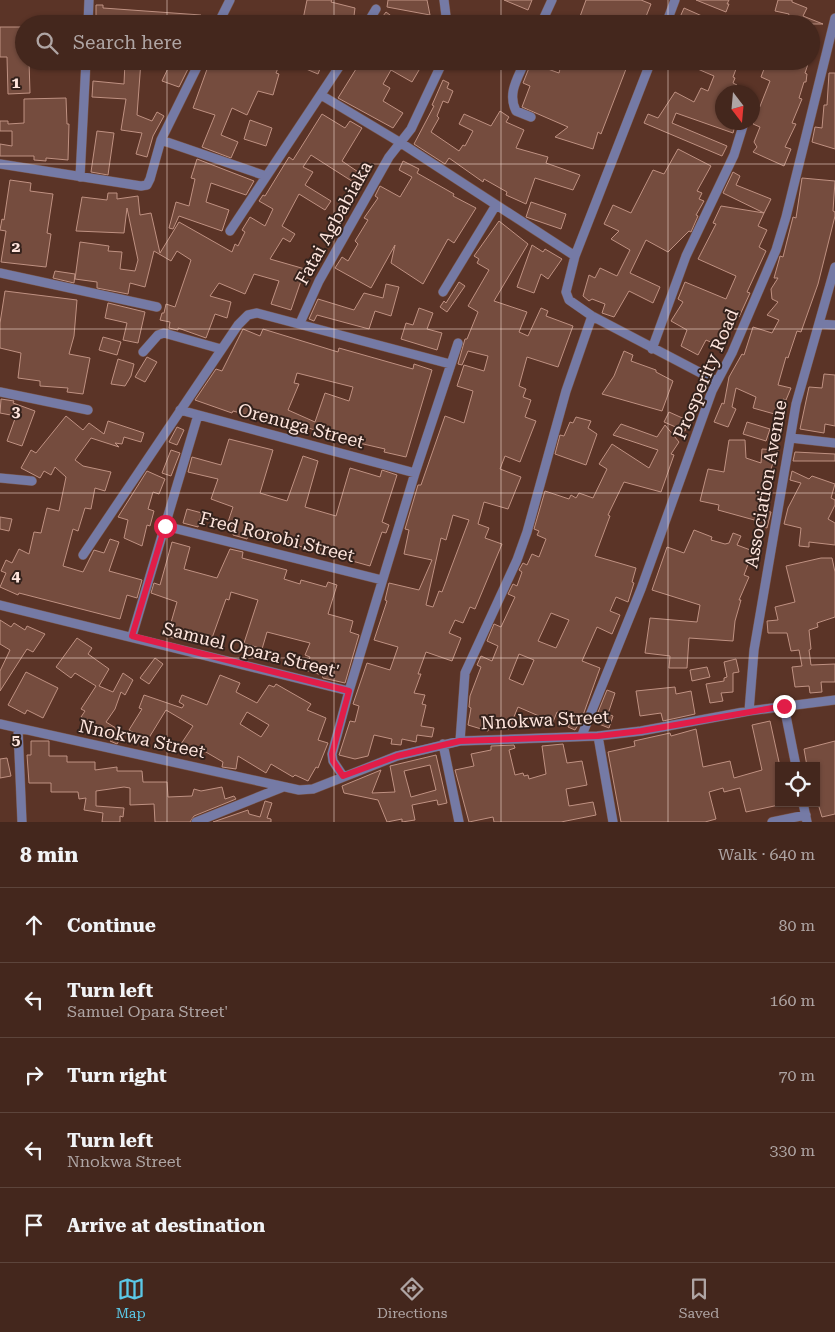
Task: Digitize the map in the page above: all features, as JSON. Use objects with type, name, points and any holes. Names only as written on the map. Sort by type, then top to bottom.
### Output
[{"type":"street","points":[[88,15],[89,0]]},
{"type":"street","points":[[222,15],[230,0]]},
{"type":"street","points":[[444,0],[446,15]]},
{"type":"street","points":[[545,15],[552,0]]},
{"type":"street","points":[[669,15],[675,0]]},
{"type":"street","points":[[373,15],[376,10]]},
{"type":"street","name":"Prosperity Road","points":[[582,735],[641,589],[716,380],[732,353],[776,250],[786,218],[835,18]]},
{"type":"street","points":[[80,177],[86,70]]},
{"type":"street","points":[[0,164],[141,186],[146,185],[150,179],[161,140],[196,70]]},
{"type":"street","points":[[230,231],[337,70]]},
{"type":"street","name":"Fatai Agbabiaka","points":[[300,323],[319,281],[389,157],[401,143],[421,110],[439,70]]},
{"type":"street","points":[[521,70],[512,91],[512,102],[516,111],[531,117]]},
{"type":"street","points":[[647,70],[575,256],[566,292],[568,300],[592,316],[716,380]]},
{"type":"street","points":[[322,95],[401,143],[575,256]]},
{"type":"street","points":[[652,348],[686,256],[734,155],[742,130]]},
{"type":"street","points":[[161,140],[266,176]]},
{"type":"street","points":[[443,292],[496,205]]},
{"type":"street","name":"Association Avenue","points":[[749,711],[754,650],[796,404],[835,267]]},
{"type":"street","points":[[0,273],[157,306]]},
{"type":"street","points":[[83,554],[221,349],[242,319],[248,315],[257,313],[300,323],[450,364]]},
{"type":"street","points":[[460,741],[464,673],[524,542],[566,391],[592,316]]},
{"type":"street","points":[[819,324],[835,325]]},
{"type":"street","points":[[143,352],[158,335],[164,333],[221,349]]},
{"type":"street","points":[[343,776],[333,761],[332,754],[415,472],[458,343]]},
{"type":"street","points":[[0,392],[88,410]]},
{"type":"street","name":"Orenuga Street","points":[[180,410],[415,472]]},
{"type":"street","points":[[132,636],[198,415]]},
{"type":"street","points":[[791,438],[835,443]]},
{"type":"street","points":[[0,478],[32,480]]},
{"type":"street","name":"Fred Rorobi Street","points":[[165,526],[382,580]]},
{"type":"street","name":"Samuel Opara Street'","points":[[0,605],[349,691]]},
{"type":"street","name":"Nnokwa Street","points":[[0,724],[299,790],[313,789],[397,756],[460,741],[582,735],[598,736],[641,731],[749,711],[835,700]]},
{"type":"street","points":[[784,706],[795,762]]},
{"type":"street","points":[[18,728],[22,822]]},
{"type":"street","points":[[598,736],[613,822]]},
{"type":"street","points":[[443,744],[459,822]]},
{"type":"street","points":[[196,822],[283,787]]},
{"type":"street","points":[[772,822],[806,819]]},
{"type":"building","points":[[307,0],[332,0],[331,2],[355,8],[354,15],[304,15]]},
{"type":"building","points":[[388,0],[427,0],[430,15],[387,7]]},
{"type":"building","points":[[504,0],[532,0],[528,10]]},
{"type":"building","points":[[586,0],[641,0],[651,4],[647,15],[581,15]]},
{"type":"building","points":[[696,0],[729,0],[727,4],[729,4],[726,12]]},
{"type":"building","points":[[778,0],[792,0],[792,2],[807,8],[804,15],[789,15],[775,11]]},
{"type":"building","points":[[96,5],[103,5],[103,8],[201,15],[96,15]]},
{"type":"building","points":[[684,8],[700,15],[681,15]]},
{"type":"building","points":[[0,27],[15,27],[15,70],[29,70],[30,93],[8,94],[7,57],[0,57]]},
{"type":"building","points":[[125,70],[140,70],[137,115],[152,121],[157,112],[164,116],[153,136],[147,157],[136,154],[142,133],[121,130],[126,99],[92,97],[93,81],[124,84]]},
{"type":"building","points":[[167,70],[188,70],[179,87],[162,81]]},
{"type":"building","points":[[207,70],[277,70],[276,73],[279,74],[273,95],[258,91],[247,115],[232,108],[221,135],[238,142],[231,158],[202,147],[215,115],[193,108]]},
{"type":"building","points":[[308,70],[320,70],[318,74]]},
{"type":"building","points":[[355,70],[391,70],[383,84],[390,88],[383,101],[403,113],[393,128],[338,98]]},
{"type":"building","points":[[391,70],[419,70],[412,82]]},
{"type":"building","points":[[528,70],[551,70],[559,73],[560,70],[626,70],[601,134],[598,132],[593,149],[555,137],[568,127],[522,107],[530,86],[523,83]]},
{"type":"building","points":[[700,70],[736,70],[733,83],[737,85],[715,85],[715,127],[676,113],[672,123],[727,146],[722,156],[644,123],[648,114],[658,118],[675,92],[694,102],[701,88],[708,91],[714,76]]},
{"type":"building","points":[[764,70],[806,70],[805,73],[807,74],[806,82],[804,82],[799,98],[802,99],[792,123],[796,124],[785,147],[791,149],[784,166],[753,152],[757,147],[754,142],[760,130],[760,106],[770,81],[761,77]]},
{"type":"building","points":[[829,73],[835,73],[835,149],[812,142],[815,127],[822,128],[824,105],[827,105]]},
{"type":"building","points":[[443,80],[449,83],[447,88],[453,91],[448,103],[443,101],[437,116],[439,118],[431,132],[459,151],[463,145],[465,146],[473,131],[459,124],[464,114],[491,126],[500,111],[509,117],[506,122],[524,130],[516,148],[548,157],[546,163],[580,175],[573,190],[535,178],[526,204],[506,195],[507,192],[484,179],[483,182],[449,158],[445,164],[414,144],[434,106],[432,105]]},
{"type":"building","points":[[66,98],[67,124],[69,124],[68,160],[46,158],[46,161],[34,160],[34,156],[0,156],[0,144],[12,146],[12,131],[0,131],[0,121],[8,121],[8,124],[24,123],[24,99]]},
{"type":"building","points":[[322,114],[345,128],[350,121],[362,128],[342,161],[367,178],[361,187],[311,155],[303,167],[313,172],[305,185],[331,201],[325,210],[299,194],[282,226],[295,234],[290,242],[283,238],[270,259],[305,269],[291,310],[271,304],[279,281],[254,274],[245,294],[219,283],[210,296],[231,302],[227,318],[215,314],[206,338],[178,328],[178,330],[169,328],[170,322],[160,320],[162,313],[164,313],[166,304],[175,307],[191,260],[177,251],[171,261],[154,251],[145,287],[130,283],[128,294],[97,288],[97,282],[75,279],[80,242],[109,246],[108,251],[122,252],[120,269],[135,271],[138,260],[127,208],[124,233],[76,231],[82,197],[107,200],[108,193],[117,193],[117,199],[138,196],[140,215],[151,213],[160,253],[179,222],[232,252],[235,244],[238,246],[245,232],[242,230],[250,217],[265,226],[273,209],[259,201],[263,195],[265,196],[289,157],[293,160]]},
{"type":"building","points":[[250,120],[272,128],[266,146],[244,139]]},
{"type":"building","points":[[97,131],[114,133],[108,175],[91,172]]},
{"type":"building","points":[[678,149],[711,166],[697,191],[702,193],[699,199],[704,201],[696,215],[698,216],[691,232],[689,231],[668,252],[646,240],[630,273],[660,287],[653,303],[629,291],[614,317],[602,313],[605,304],[592,299],[589,301],[583,296],[589,275],[595,278],[600,268],[617,276],[630,250],[611,239],[619,231],[604,224],[613,205],[631,213],[653,170],[664,174]]},
{"type":"building","points":[[197,159],[254,181],[246,195],[211,183],[206,202],[229,210],[222,231],[179,216],[173,229],[169,228],[176,202],[189,206],[195,179],[191,178]]},
{"type":"building","points":[[403,161],[419,169],[417,173],[476,208],[454,243],[448,239],[423,284],[391,263],[395,245],[371,288],[335,268],[342,257],[348,261],[358,244],[355,241],[368,220],[364,218],[378,198],[375,196],[380,186],[400,197],[412,177],[399,170]]},
{"type":"building","points":[[733,172],[740,176],[736,185],[771,199],[764,213],[723,193]]},
{"type":"building","points":[[802,178],[835,181],[833,211],[835,216],[818,284],[801,332],[797,331],[788,358],[786,357],[778,385],[791,388],[786,400],[783,399],[778,415],[753,408],[756,397],[736,388],[732,407],[736,409],[728,427],[714,422],[722,403],[724,404],[729,377],[742,354],[744,355],[753,327],[772,333],[779,320],[767,315],[778,302],[772,299],[771,289],[778,278],[774,278],[780,256],[783,257],[793,217],[796,218]]},
{"type":"building","points":[[10,180],[31,183],[30,191],[53,194],[47,233],[51,234],[46,267],[1,262],[6,231],[0,230],[2,219],[4,220]]},
{"type":"building","points":[[531,202],[566,214],[561,229],[526,217]]},
{"type":"building","points":[[721,206],[764,213],[758,226],[767,230],[759,247],[766,251],[747,292],[750,293],[739,317],[736,315],[722,347],[706,340],[698,355],[681,346],[687,330],[671,321],[683,302],[678,299],[685,282],[726,299],[736,276],[698,259],[716,224],[713,223]]},
{"type":"building","points":[[499,221],[528,244],[494,301],[527,312],[519,332],[528,336],[541,308],[548,311],[546,316],[573,326],[558,367],[527,357],[519,386],[526,389],[523,397],[531,400],[525,417],[536,421],[520,462],[505,456],[500,469],[521,477],[508,509],[484,502],[478,524],[489,528],[485,538],[502,544],[475,609],[470,607],[463,623],[455,620],[449,633],[461,638],[452,661],[426,652],[418,674],[421,674],[414,693],[425,695],[422,704],[426,705],[421,726],[434,728],[432,737],[417,735],[416,742],[402,739],[401,745],[391,744],[392,739],[374,735],[368,756],[355,759],[339,755],[350,721],[355,722],[359,706],[353,704],[367,663],[390,670],[398,647],[374,640],[387,601],[385,600],[389,583],[419,590],[432,560],[404,554],[409,530],[405,529],[418,485],[421,485],[445,416],[464,423],[473,391],[457,386],[464,365],[484,371],[488,356],[468,351],[462,365],[458,364],[465,339],[467,339],[478,312],[468,306],[489,270],[477,263],[479,259],[474,256]],"holes":[[[453,515],[469,520],[442,592],[439,591],[433,607],[426,605],[441,538],[446,540]]]},
{"type":"building","points":[[532,245],[543,252],[545,249],[562,259],[548,279],[541,274],[534,293],[517,287]]},
{"type":"building","points":[[55,271],[75,274],[74,283],[53,278]]},
{"type":"building","points":[[459,282],[465,286],[447,312],[440,307],[444,301],[446,303]]},
{"type":"building","points":[[386,284],[399,287],[391,316],[375,311],[369,329],[317,315],[314,321],[309,319],[318,299],[354,310],[364,293],[383,298]]},
{"type":"building","points":[[5,291],[77,300],[74,336],[69,354],[90,358],[83,394],[67,392],[68,388],[40,386],[40,381],[18,378],[21,353],[0,348],[0,323]]},
{"type":"building","points":[[108,303],[145,312],[138,343],[123,340],[127,323],[105,318]]},
{"type":"building","points":[[419,308],[433,313],[427,329],[442,333],[437,350],[401,339],[406,323],[413,325]]},
{"type":"building","points":[[243,329],[260,336],[263,329],[338,352],[339,348],[413,369],[414,364],[432,370],[406,457],[384,452],[385,449],[359,443],[360,441],[332,433],[331,436],[306,427],[304,430],[260,413],[259,418],[233,411],[232,413],[195,400],[216,369],[222,371]],"holes":[[[297,373],[353,387],[349,401],[325,393],[315,422],[288,410],[299,384],[294,383]]]},
{"type":"building","points":[[103,337],[121,342],[117,355],[99,350]]},
{"type":"building","points":[[624,351],[633,355],[631,361],[656,370],[656,372],[673,381],[662,411],[602,394],[614,376]]},
{"type":"building","points":[[147,357],[157,362],[145,382],[135,377]]},
{"type":"building","points":[[118,359],[134,364],[131,376],[125,386],[111,384]]},
{"type":"building","points":[[824,374],[835,375],[835,426],[825,424],[824,433],[800,429],[809,387],[822,388]]},
{"type":"building","points":[[1,399],[14,401],[13,403],[35,411],[22,446],[7,441],[16,416],[0,413]]},
{"type":"building","points":[[669,412],[689,421],[685,431],[664,422]]},
{"type":"building","points":[[66,416],[83,430],[89,423],[104,434],[108,421],[144,433],[141,442],[124,437],[122,444],[115,443],[119,447],[91,438],[75,460],[83,466],[111,472],[105,491],[95,488],[91,509],[85,508],[78,531],[73,529],[63,566],[83,572],[94,550],[104,553],[110,539],[119,542],[109,571],[142,580],[137,598],[127,595],[120,619],[19,593],[18,595],[0,587],[6,573],[1,571],[6,560],[12,563],[19,549],[29,554],[34,532],[41,533],[47,508],[59,511],[66,477],[55,467],[51,475],[44,471],[40,478],[21,468],[31,450],[36,453]]},
{"type":"building","points":[[576,417],[591,421],[588,428],[597,434],[586,465],[555,454],[560,435],[564,436],[570,422],[573,423]]},
{"type":"building","points":[[747,422],[770,429],[766,441],[743,434]]},
{"type":"building","points":[[621,424],[657,437],[665,425],[679,442],[671,454],[674,455],[661,492],[624,482],[608,515],[610,516],[595,556],[636,568],[628,602],[616,597],[610,611],[620,615],[612,634],[597,627],[582,661],[600,668],[582,718],[575,730],[568,727],[572,718],[557,712],[553,722],[518,707],[509,729],[490,723],[488,731],[468,725],[471,708],[469,707],[470,696],[481,667],[477,665],[481,656],[492,661],[498,646],[487,641],[494,624],[501,627],[515,597],[508,594],[513,584],[517,586],[522,572],[519,570],[523,563],[527,565],[532,554],[539,557],[546,539],[537,535],[539,531],[534,529],[545,491],[569,499],[571,495],[576,498],[579,493],[593,498],[607,469],[599,464],[612,444],[649,468],[658,450],[613,435]],"holes":[[[551,613],[569,620],[556,648],[538,641]],[[519,654],[534,660],[523,685],[509,679]]]},
{"type":"building","points":[[177,427],[184,430],[177,445],[169,442]]},
{"type":"building","points":[[229,439],[273,450],[260,493],[287,501],[303,456],[318,461],[305,507],[336,516],[350,468],[380,477],[382,470],[397,475],[382,522],[389,525],[386,533],[382,532],[370,566],[249,532],[247,539],[233,535],[235,528],[227,525],[233,507],[211,499],[218,479],[188,472],[192,457],[221,465]]},
{"type":"building","points":[[729,440],[745,440],[746,458],[761,463],[762,449],[778,450],[777,462],[770,462],[773,463],[757,509],[771,512],[767,528],[757,525],[758,521],[718,510],[719,505],[700,501],[708,469],[724,472]]},
{"type":"building","points":[[171,450],[180,453],[171,476],[162,473]]},
{"type":"building","points":[[795,452],[835,454],[835,461],[793,461]]},
{"type":"building","points":[[147,471],[165,479],[159,494],[153,492],[148,509],[154,511],[150,526],[147,525],[142,546],[124,538],[128,520],[118,517]]},
{"type":"building","points":[[792,471],[809,479],[812,476],[835,484],[831,498],[835,500],[835,505],[828,519],[835,523],[835,545],[809,542],[809,547],[799,546],[801,528],[784,524],[788,508],[801,483],[790,480]]},
{"type":"building","points":[[187,509],[202,513],[198,527],[183,523]]},
{"type":"building","points":[[0,517],[12,519],[9,531],[0,529]]},
{"type":"building","points":[[694,530],[712,537],[711,540],[725,544],[729,543],[733,533],[741,536],[737,545],[753,551],[744,575],[749,577],[739,600],[741,600],[735,621],[733,641],[689,638],[687,668],[669,668],[670,656],[645,653],[650,618],[697,622],[700,605],[652,590],[667,547],[684,553]]},
{"type":"building","points":[[172,542],[190,547],[184,569],[217,578],[230,549],[243,552],[242,558],[287,570],[284,579],[300,584],[301,580],[326,587],[328,582],[337,585],[328,614],[353,621],[350,632],[359,635],[345,683],[323,678],[322,675],[305,670],[310,657],[305,655],[310,643],[267,632],[262,649],[244,643],[258,600],[231,592],[229,600],[226,599],[212,638],[194,632],[191,642],[169,637],[173,627],[170,626],[177,602],[151,593],[154,583],[160,585]]},
{"type":"building","points":[[821,558],[832,558],[835,572],[835,617],[817,623],[818,627],[809,630],[811,649],[809,650],[811,665],[835,664],[835,682],[821,682],[822,692],[810,693],[809,686],[795,687],[792,667],[802,666],[799,650],[791,651],[787,633],[768,633],[767,621],[778,620],[775,607],[795,602],[786,566]]},
{"type":"building","points":[[0,620],[11,627],[14,623],[25,630],[27,626],[45,634],[33,652],[27,649],[0,691],[0,671],[10,650],[0,644]]},
{"type":"building","points":[[77,638],[92,648],[88,654],[109,669],[99,686],[113,692],[123,673],[133,680],[125,695],[121,692],[115,709],[106,722],[124,733],[117,744],[110,741],[113,737],[81,717],[85,711],[81,709],[96,686],[75,673],[71,678],[56,667]]},
{"type":"building","points":[[155,658],[163,664],[149,684],[140,678]]},
{"type":"building","points":[[736,659],[739,672],[733,673],[733,692],[721,693],[723,701],[710,703],[706,684],[724,681],[724,678],[727,677],[724,662]]},
{"type":"building","points":[[707,667],[710,677],[692,681],[690,670]]},
{"type":"building","points":[[26,672],[58,688],[43,718],[27,710],[25,714],[8,705]]},
{"type":"building","points":[[220,675],[240,683],[236,692],[257,703],[269,685],[274,687],[276,684],[311,704],[307,710],[326,718],[318,740],[328,743],[318,768],[316,767],[308,781],[295,775],[293,777],[271,764],[266,773],[238,756],[236,769],[222,767],[223,762],[199,748],[193,756],[179,747],[193,726],[166,710],[147,741],[129,730],[142,709],[139,708],[144,695],[182,708],[184,705],[179,702],[182,695],[207,705]],"holes":[[[247,712],[269,725],[261,737],[240,724]]]},
{"type":"building","points":[[675,687],[676,694],[691,691],[695,714],[663,721],[661,713],[640,716],[636,691]]},
{"type":"building","points":[[607,690],[615,693],[608,714],[613,716],[609,728],[594,722]]},
{"type":"building","points":[[770,721],[779,762],[775,762],[775,806],[746,812],[740,788],[724,792],[723,788],[709,792],[716,819],[705,822],[621,822],[608,752],[635,746],[634,741],[670,733],[671,736],[696,729],[703,767],[730,761],[734,778],[762,770],[752,725]]},
{"type":"building","points":[[31,741],[49,741],[49,756],[67,756],[67,762],[95,762],[95,770],[117,767],[117,771],[142,771],[143,782],[167,782],[168,797],[192,796],[194,789],[201,791],[222,787],[225,799],[234,796],[236,799],[194,816],[190,822],[155,822],[154,804],[130,805],[130,788],[124,787],[96,791],[96,806],[124,808],[123,817],[120,816],[120,822],[102,822],[103,813],[84,810],[86,798],[79,799],[78,792],[51,792],[51,783],[29,783],[27,755],[31,755]]},
{"type":"building","points":[[835,741],[835,814],[822,817],[819,807],[820,762],[806,762],[804,749]]},
{"type":"building","points":[[563,744],[567,763],[582,761],[587,785],[566,789],[569,806],[593,802],[596,815],[561,822],[494,822],[493,817],[469,822],[455,770],[474,766],[471,754],[491,750],[491,746],[514,745],[515,748],[509,750],[515,775],[523,773],[524,776],[528,775],[529,779],[546,774],[542,746]]},
{"type":"building","points":[[436,755],[447,803],[438,805],[437,800],[412,805],[415,820],[402,822],[402,819],[387,822],[378,800],[344,793],[342,786],[381,770],[372,793],[395,792],[390,766]],"holes":[[[430,765],[436,790],[411,797],[404,771]]]},
{"type":"building","points":[[7,758],[11,776],[0,778],[0,759]]},
{"type":"building","points":[[265,801],[272,803],[267,818],[271,819],[271,822],[213,822],[248,810],[249,814],[260,817]]},
{"type":"route","points":[[165,526],[132,636],[349,691],[332,754],[333,761],[343,776],[397,756],[460,741],[582,735],[598,736],[641,731],[784,706]]}]
